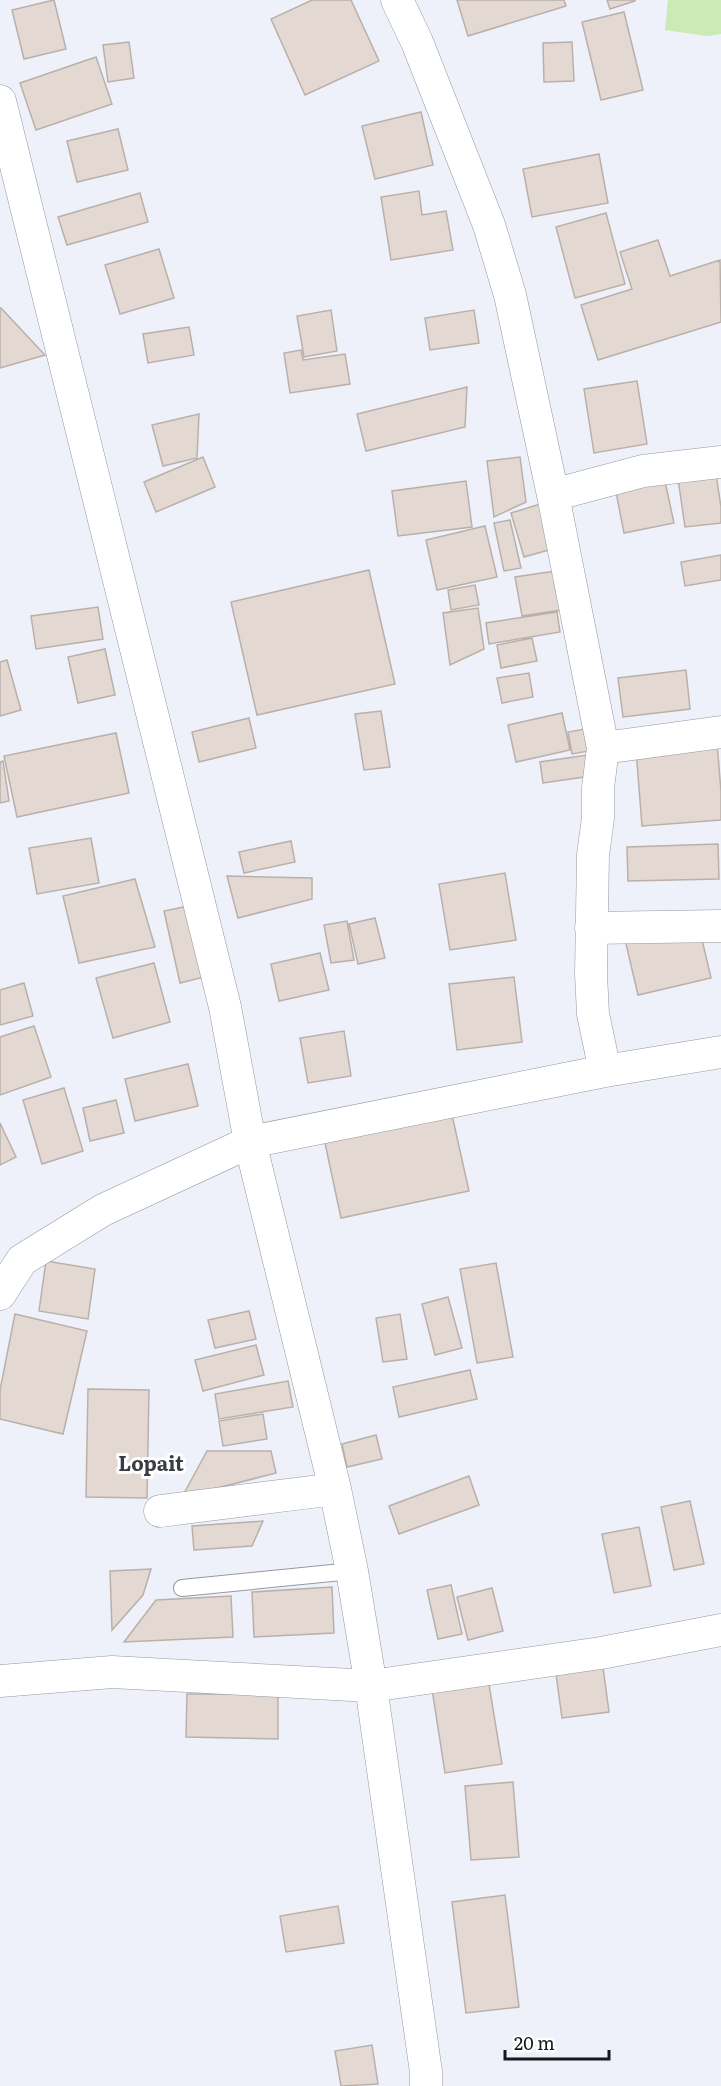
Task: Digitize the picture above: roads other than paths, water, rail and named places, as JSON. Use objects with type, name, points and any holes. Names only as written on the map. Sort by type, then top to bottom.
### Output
[{"type":"street","points":[[397,0],[417,42],[489,225],[510,295],[553,495],[603,748],[593,855],[591,928],[593,1014],[605,1071]]},
{"type":"street","points":[[0,101],[225,1006],[250,1142],[335,1489],[352,1571],[371,1686],[426,2072],[426,2086]]},
{"type":"street","points":[[553,495],[643,471],[721,462]]},
{"type":"street","points":[[603,748],[721,732]]},
{"type":"street","points":[[591,928],[721,926]]},
{"type":"street","points":[[0,1294],[22,1260],[103,1210],[250,1142],[605,1071],[721,1052]]},
{"type":"street","points":[[160,1511],[335,1489]]},
{"type":"street","points":[[0,1681],[112,1672],[371,1686],[601,1653],[721,1630]]},
{"type":"lane","points":[[182,1588],[352,1571]]},
{"type":"district","name":"Lopait","points":[[151,1464]]}]
